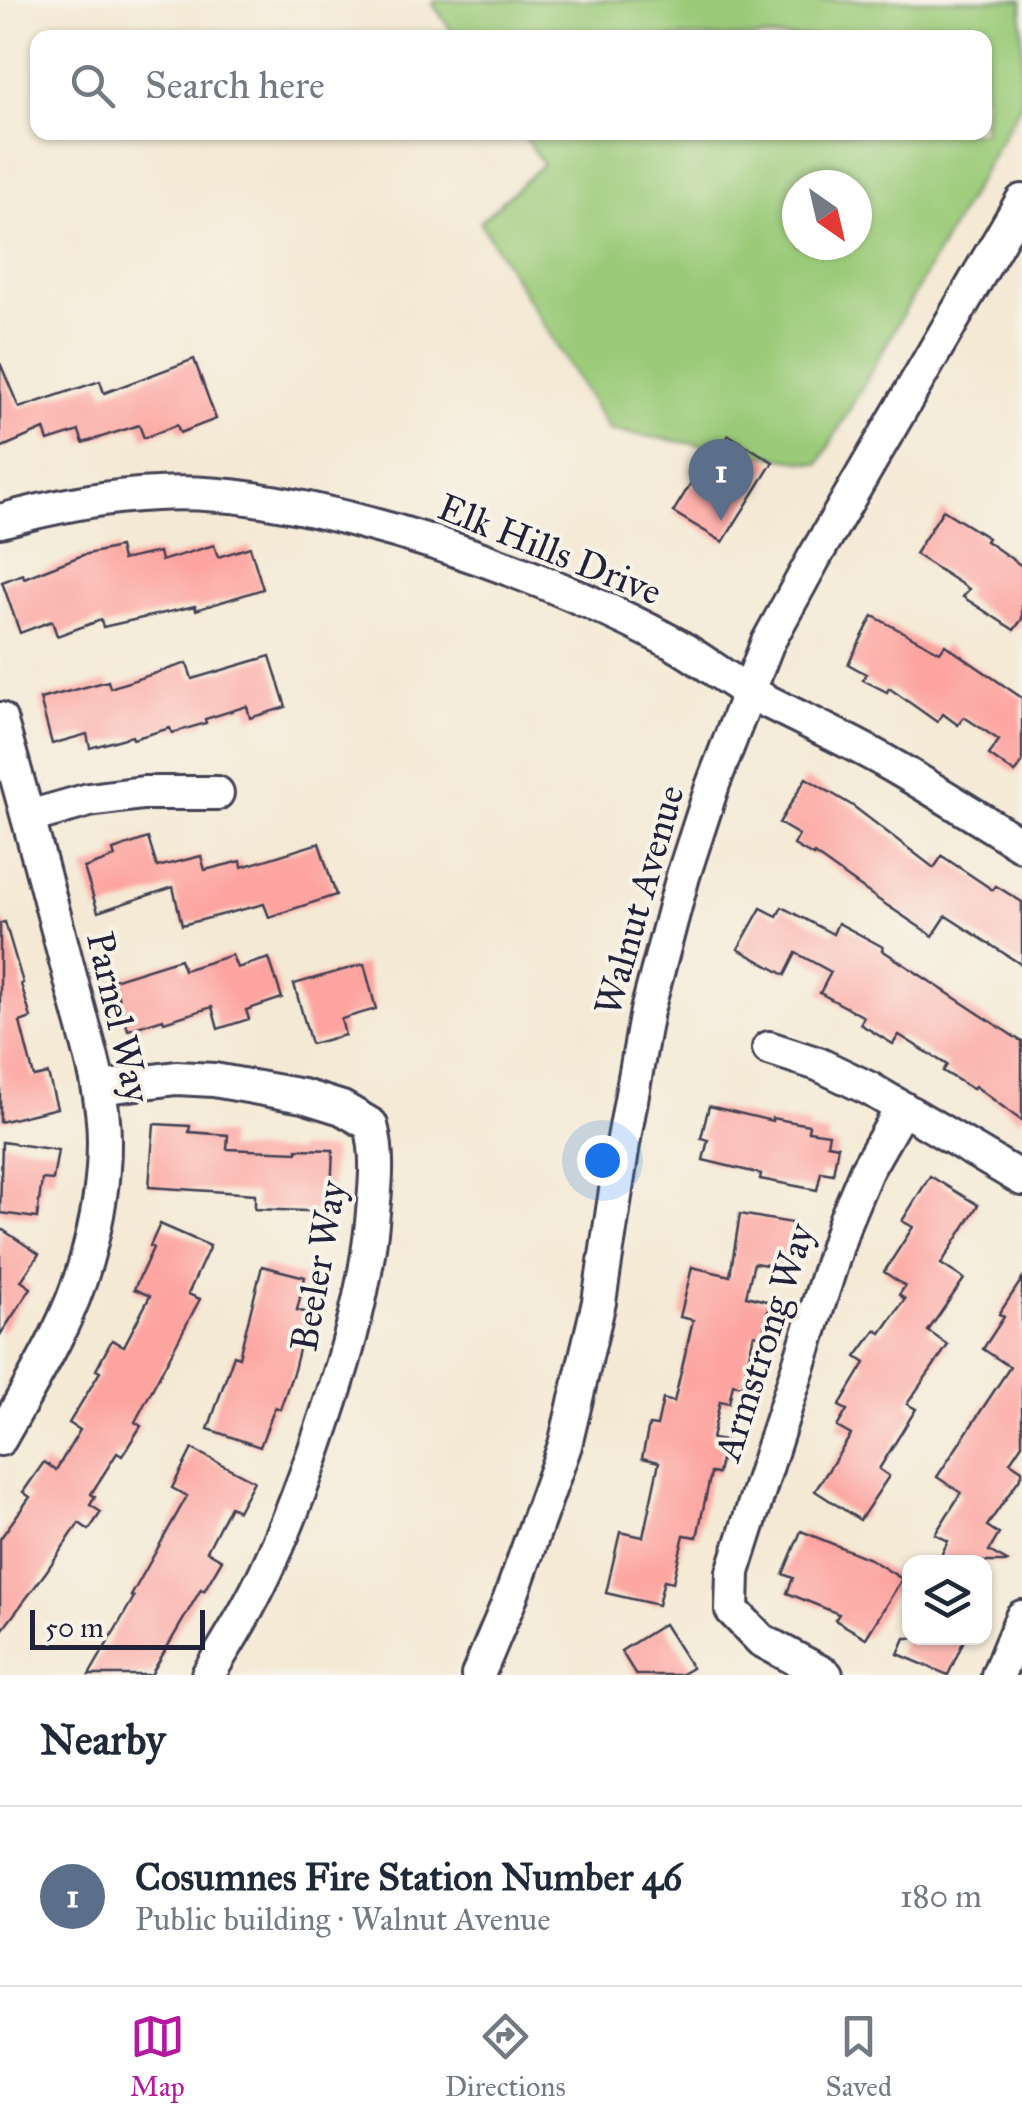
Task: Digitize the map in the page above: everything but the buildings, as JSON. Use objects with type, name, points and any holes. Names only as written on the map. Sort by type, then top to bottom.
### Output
[{"type":"street","name":"Walnut Avenue","points":[[478,1675],[565,1446],[599,1302],[647,1011],[683,876],[713,784],[767,644],[1022,202]]},
{"type":"street","name":"Elk Hills Drive","points":[[0,522],[74,503],[156,494],[215,494],[293,504],[447,546],[555,586],[677,646],[749,692],[885,761],[1022,845]]},
{"type":"street","name":"Parnel Way","points":[[0,719],[98,1088],[104,1138],[102,1190],[86,1261],[69,1310],[0,1439]]},
{"type":"street","points":[[29,817],[89,800],[179,792],[218,793]]},
{"type":"street","points":[[769,1048],[818,1064],[870,1088],[1022,1180]]},
{"type":"street","name":"Beeler Way","points":[[98,1088],[176,1078],[214,1080],[304,1096],[342,1108],[372,1124],[378,1150],[368,1254],[334,1392],[276,1547],[208,1675]]},
{"type":"street","name":"Armstrong Way","points":[[826,1675],[761,1640],[732,1610],[733,1572],[845,1221],[866,1171],[902,1108]]},
{"type":"street","points":[[998,1675],[1022,1616]]},
{"type":"green space","points":[[1022,0],[1022,102],[819,464],[609,430],[480,222],[543,164],[527,140],[992,140],[992,30],[451,30],[432,3]]},
{"type":"place","name":"Cosumnes Fire Station Number 46","points":[[721,521]]}]
